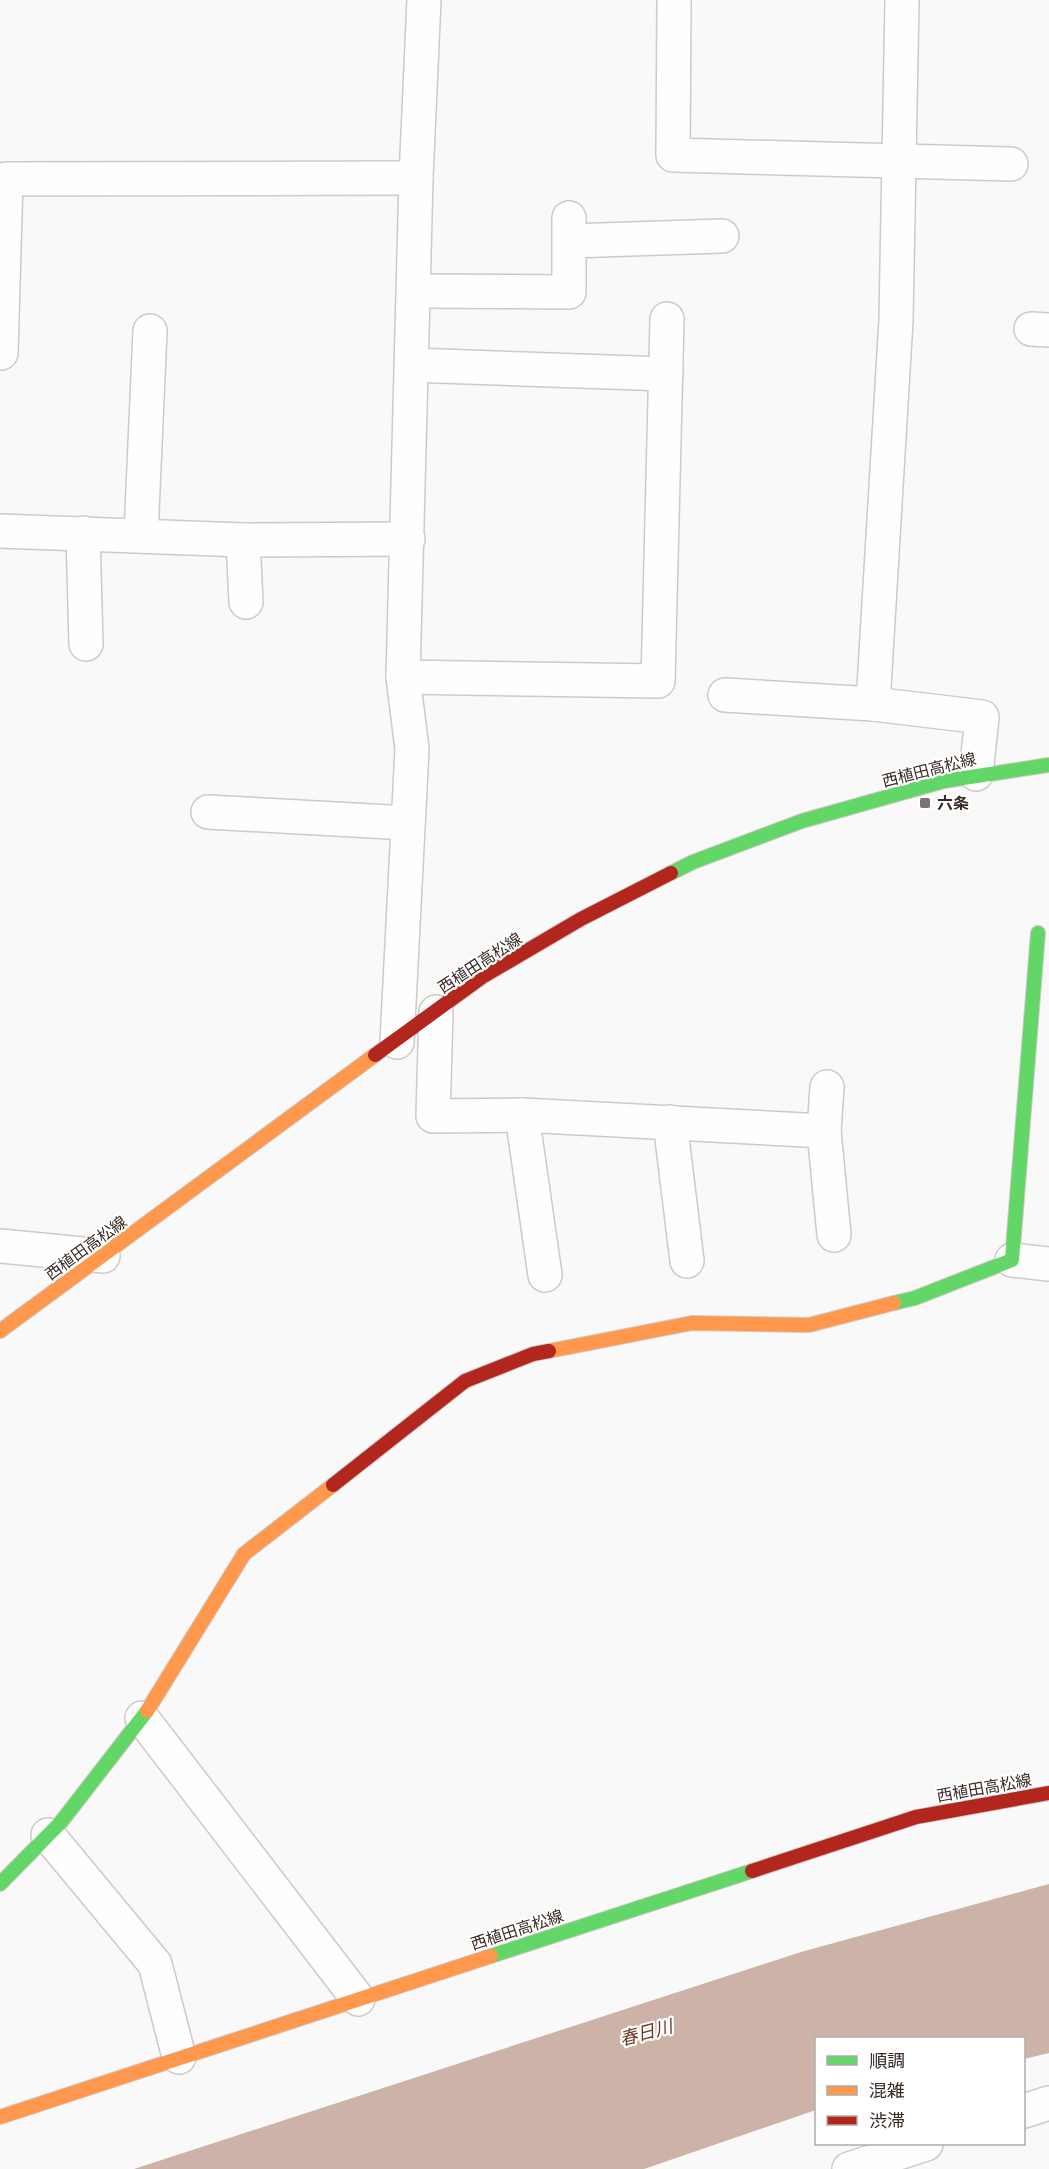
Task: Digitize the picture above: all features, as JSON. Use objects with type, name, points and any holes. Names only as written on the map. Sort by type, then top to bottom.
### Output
[{"type":"main road","name":"西植田高松線","points":[[0,1331],[482,977],[532,948],[693,862],[802,821],[944,781],[976,774],[1049,765]]},
{"type":"main road","points":[[0,1884],[48,1835],[142,1718],[244,1554],[465,1381],[533,1354],[692,1323],[809,1325],[915,1298],[1012,1260],[1038,933]]},
{"type":"main road","name":"西植田高松線","points":[[0,2117],[916,1817],[1049,1793]]},
{"type":"street","points":[[397,1041],[411,749],[404,677],[416,178],[424,0]]},
{"type":"street","points":[[674,0],[673,155],[1011,164]]},
{"type":"street","points":[[873,704],[896,320],[902,0]]},
{"type":"street","points":[[1,353],[6,179],[416,178]]},
{"type":"street","points":[[415,291],[569,292],[569,230],[722,236]]},
{"type":"street","points":[[404,677],[658,681],[667,319]]},
{"type":"street","points":[[141,535],[150,331]]},
{"type":"street","points":[[412,365],[666,374]]},
{"type":"street","points":[[0,531],[243,540],[408,539]]},
{"type":"street","points":[[83,533],[86,644]]},
{"type":"street","points":[[243,540],[246,602]]},
{"type":"street","points":[[725,695],[873,704],[982,717],[976,774]]},
{"type":"street","points":[[208,812],[408,823]]},
{"type":"street","points":[[436,1012],[433,1116],[522,1115],[824,1131]]},
{"type":"street","points":[[827,1087],[824,1131],[834,1235]]},
{"type":"street","points":[[522,1115],[545,1275]]},
{"type":"street","points":[[670,1122],[687,1261]]},
{"type":"street","points":[[0,1246],[103,1256]]},
{"type":"street","points":[[1012,1260],[1049,1264]]},
{"type":"street","points":[[142,1718],[358,1999]]},
{"type":"street","points":[[48,1835],[155,1964],[179,2058]]},
{"type":"street","points":[[1025,2110],[1049,2103]]},
{"type":"street","points":[[849,2169],[923,2145]]},
{"type":"water","name":"春日川","points":[[1049,1884],[1049,2053],[1025,2059],[1025,2037],[815,2037],[815,2110],[644,2169],[134,2169],[801,1952]]},
{"type":"traffic: fast","points":[[671,873],[693,862],[802,821],[944,781],[1049,765]]},
{"type":"traffic: fast","points":[[894,1303],[915,1298],[1012,1260],[1038,933]]},
{"type":"traffic: fast","points":[[0,1884],[61,1822],[147,1711]]},
{"type":"traffic: fast","points":[[491,1956],[752,1871]]},
{"type":"traffic: slow","points":[[0,1331],[375,1055]]},
{"type":"traffic: slow","points":[[549,1351],[692,1323],[809,1325],[894,1303]]},
{"type":"traffic: slow","points":[[147,1711],[244,1554],[333,1485]]},
{"type":"traffic: slow","points":[[0,2117],[491,1956]]},
{"type":"traffic: jam","points":[[375,1055],[482,977],[581,919],[671,873]]},
{"type":"traffic: jam","points":[[333,1485],[465,1381],[533,1354],[549,1351]]},
{"type":"traffic: jam","points":[[752,1871],[916,1817],[1049,1793]]},
{"type":"place","name":"六条","points":[[925,803]]}]
